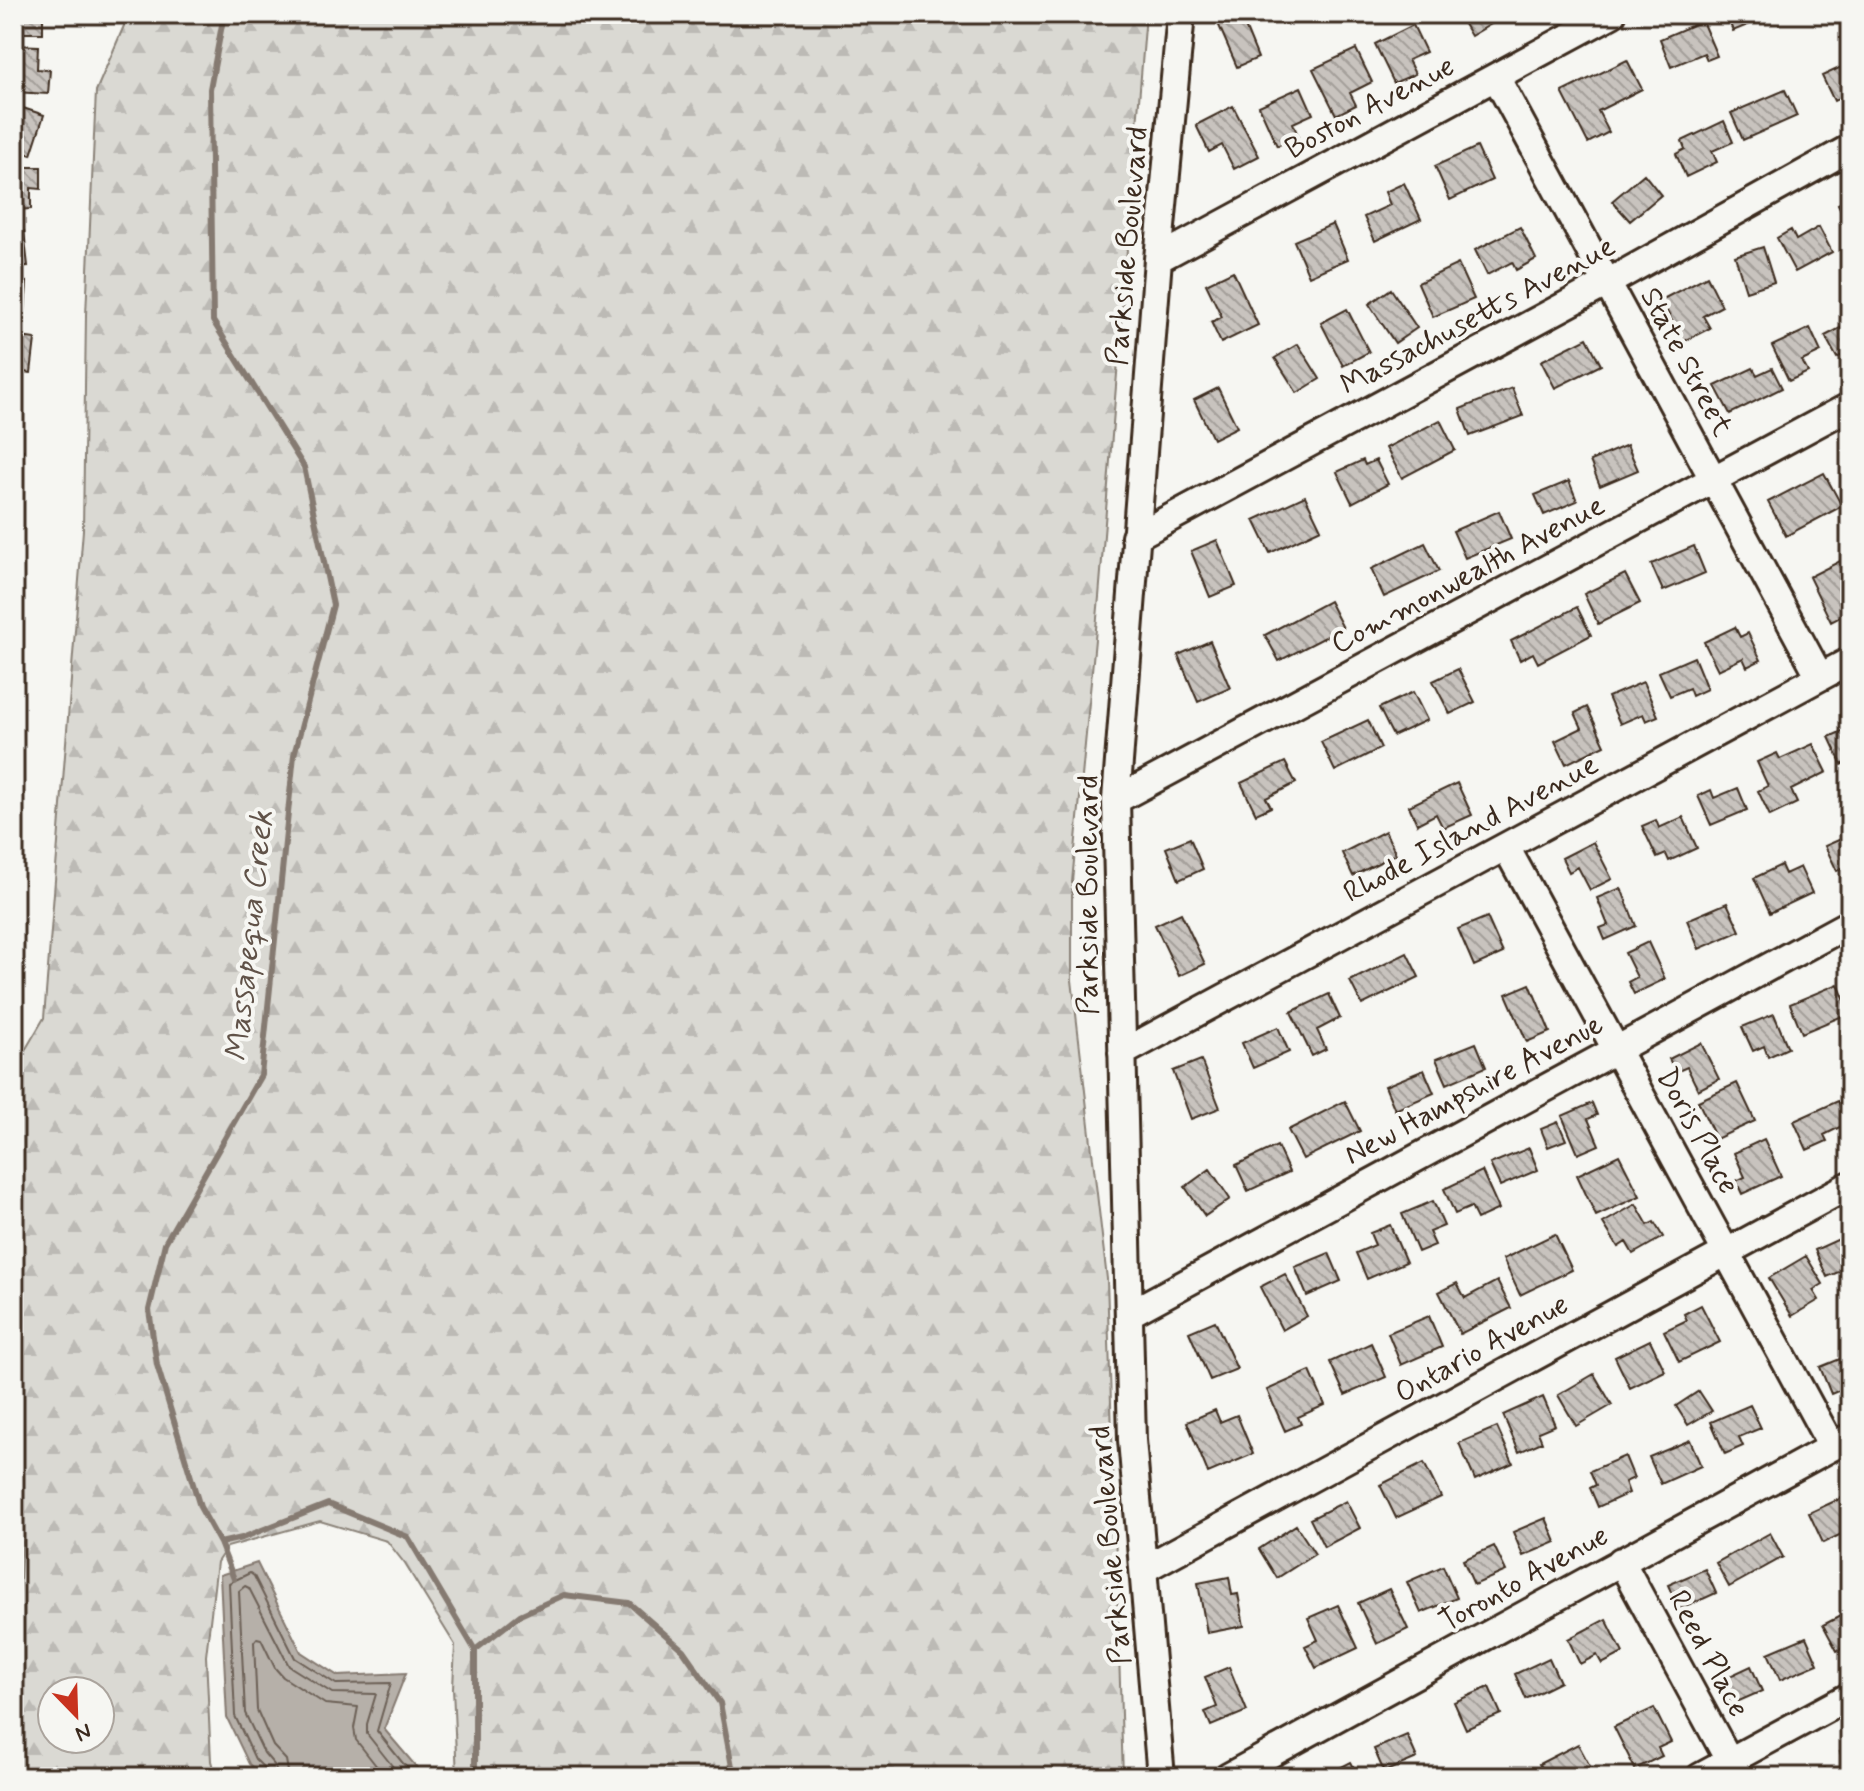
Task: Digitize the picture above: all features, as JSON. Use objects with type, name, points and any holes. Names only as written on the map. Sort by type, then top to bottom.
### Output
[{"type":"street","name":"Parkside Boulevard","points":[[1161,1777],[1132,1440],[1116,800],[1135,537],[1181,14]]},
{"type":"street","name":"Boston Avenue","points":[[1158,259],[1612,14]]},
{"type":"street","name":"State Street","points":[[1496,77],[1820,677]]},
{"type":"street","name":"Massachusetts Avenue","points":[[1135,537],[1607,283],[1850,148]]},
{"type":"street","name":"Commonwealth Avenue","points":[[1116,800],[1850,406]]},
{"type":"street","name":"Rhode Island Avenue","points":[[1122,1053],[1850,661]]},
{"type":"street","name":"Doris Place","points":[[1506,847],[1726,1252],[1841,1442]]},
{"type":"street","name":"New Hampshire Avenue","points":[[1129,1314],[1850,923]]},
{"type":"street","name":"Ontario Avenue","points":[[1144,1569],[1850,1185]]},
{"type":"street","name":"Toronto Avenue","points":[[1228,1777],[1841,1442]]},
{"type":"street","name":"Reed Place","points":[[1621,1561],[1734,1769]]},
{"type":"street","points":[[1700,1777],[1734,1769],[1850,1696]]},
{"type":"green space","points":[[129,14],[1146,14],[1099,597],[1072,882],[1072,980],[1107,1279],[1123,1777],[457,1777],[453,1688],[455,1645],[405,1564],[387,1541],[320,1521],[227,1547],[217,1562],[206,1656],[211,1761],[216,1777],[14,1777],[14,1688],[22,1542],[14,1487],[14,1069],[44,1018],[83,530],[86,315],[96,91]]},
{"type":"water","points":[[257,1563],[301,1652],[338,1676],[406,1673],[384,1729],[425,1777],[263,1777],[249,1764],[227,1718],[220,1575]]},
{"type":"building","points":[[15,14],[43,14],[43,33],[15,33]]},
{"type":"building","points":[[1240,14],[1258,58],[1237,67],[1217,21]]},
{"type":"building","points":[[1458,14],[1508,14],[1471,36]]},
{"type":"building","points":[[1726,14],[1764,14],[1765,18],[1733,31]]},
{"type":"building","points":[[1702,21],[1717,56],[1707,60],[1704,53],[1671,67],[1660,39]]},
{"type":"building","points":[[1413,25],[1426,52],[1408,60],[1415,74],[1394,83],[1375,44]]},
{"type":"building","points":[[14,45],[38,46],[37,69],[50,70],[48,94],[14,92]]},
{"type":"building","points":[[1356,49],[1372,82],[1350,93],[1356,105],[1336,115],[1313,69]]},
{"type":"building","points":[[1627,60],[1642,89],[1598,111],[1609,132],[1588,143],[1562,92]]},
{"type":"building","points":[[1850,63],[1850,93],[1834,101],[1822,76]]},
{"type":"building","points":[[1301,87],[1313,114],[1293,123],[1298,136],[1277,146],[1259,106]]},
{"type":"building","points":[[1785,90],[1797,116],[1743,140],[1731,113]]},
{"type":"building","points":[[14,105],[44,115],[31,155],[14,149]]},
{"type":"building","points":[[1233,106],[1259,156],[1234,169],[1222,145],[1209,152],[1196,125]]},
{"type":"building","points":[[1724,121],[1733,142],[1712,151],[1717,162],[1686,177],[1676,154],[1685,149],[1682,141]]},
{"type":"building","points":[[1477,147],[1492,180],[1450,200],[1435,166]]},
{"type":"building","points":[[14,167],[41,167],[41,189],[31,188],[31,209],[14,210]]},
{"type":"building","points":[[1644,174],[1661,195],[1630,221],[1612,201]]},
{"type":"building","points":[[1404,183],[1421,219],[1375,241],[1364,217],[1390,205],[1385,192]]},
{"type":"building","points":[[1850,198],[1850,229],[1838,204]]},
{"type":"building","points":[[1333,224],[1348,259],[1309,276],[1294,241]]},
{"type":"building","points":[[1520,227],[1536,259],[1516,270],[1512,262],[1487,275],[1475,250]]},
{"type":"building","points":[[1819,227],[1832,252],[1795,272],[1777,238],[1791,230],[1796,240]]},
{"type":"building","points":[[24,231],[28,266],[14,267],[14,232]]},
{"type":"building","points":[[1763,247],[1774,282],[1746,291],[1735,256]]},
{"type":"building","points":[[1458,264],[1474,299],[1433,317],[1418,283]]},
{"type":"building","points":[[1233,271],[1258,325],[1221,343],[1211,322],[1222,317],[1206,284]]},
{"type":"building","points":[[1707,276],[1722,306],[1703,316],[1710,328],[1683,342],[1661,300]]},
{"type":"building","points":[[14,281],[27,282],[24,327],[14,326]]},
{"type":"building","points":[[1391,289],[1417,328],[1395,343],[1369,304]]},
{"type":"building","points":[[1347,309],[1369,352],[1343,366],[1321,323]]},
{"type":"building","points":[[1850,323],[1850,351],[1837,358],[1825,336]]},
{"type":"building","points":[[1810,328],[1821,352],[1802,361],[1808,372],[1789,381],[1772,346]]},
{"type":"building","points":[[14,336],[35,339],[31,373],[14,371]]},
{"type":"building","points":[[1587,338],[1601,365],[1555,388],[1541,361]]},
{"type":"building","points":[[1298,344],[1320,379],[1297,393],[1275,358]]},
{"type":"building","points":[[1753,368],[1757,375],[1772,368],[1782,388],[1730,414],[1715,386]]},
{"type":"building","points":[[1218,388],[1237,427],[1213,439],[1194,400]]},
{"type":"building","points":[[1512,388],[1523,416],[1470,436],[1460,409]]},
{"type":"building","points":[[14,390],[18,391],[15,434],[14,434]]},
{"type":"building","points":[[1440,420],[1455,450],[1402,478],[1386,448]]},
{"type":"building","points":[[1627,445],[1638,470],[1600,486],[1590,461]]},
{"type":"building","points":[[14,449],[23,450],[20,480],[14,479]]},
{"type":"building","points":[[1363,460],[1365,465],[1376,460],[1388,484],[1352,503],[1337,472]]},
{"type":"building","points":[[1824,473],[1842,506],[1786,536],[1768,502]]},
{"type":"building","points":[[1569,481],[1577,501],[1544,515],[1535,495]]},
{"type":"building","points":[[1305,496],[1321,529],[1270,553],[1254,520]]},
{"type":"building","points":[[14,501],[19,501],[16,547],[14,547]]},
{"type":"building","points":[[1499,511],[1511,539],[1465,558],[1453,531]]},
{"type":"building","points":[[1217,540],[1236,586],[1210,597],[1191,551]]},
{"type":"building","points":[[1425,543],[1439,571],[1384,597],[1371,569]]},
{"type":"building","points":[[1694,546],[1705,573],[1663,591],[1651,564]]},
{"type":"building","points":[[1846,558],[1850,566],[1850,612],[1831,622],[1809,577]]},
{"type":"building","points":[[1625,574],[1640,603],[1598,624],[1584,594]]},
{"type":"building","points":[[1329,601],[1343,628],[1279,661],[1265,635]]},
{"type":"building","points":[[1577,607],[1591,635],[1538,663],[1533,653],[1520,660],[1511,641]]},
{"type":"building","points":[[1735,627],[1740,637],[1748,633],[1761,660],[1747,667],[1743,658],[1718,670],[1704,642]]},
{"type":"building","points":[[1210,641],[1230,688],[1198,702],[1178,655]]},
{"type":"building","points":[[1694,657],[1707,689],[1692,696],[1689,688],[1670,696],[1659,672]]},
{"type":"building","points":[[1458,669],[1475,702],[1450,714],[1433,681]]},
{"type":"building","points":[[1643,682],[1658,716],[1646,721],[1643,714],[1620,724],[1608,697]]},
{"type":"building","points":[[1413,692],[1427,720],[1393,736],[1379,708]]},
{"type":"building","points":[[1587,707],[1605,745],[1566,764],[1555,741],[1582,728],[1575,713]]},
{"type":"building","points":[[1850,715],[1850,761],[1842,765],[1829,737],[1845,730],[1841,719]]},
{"type":"building","points":[[1368,720],[1381,748],[1335,771],[1321,742]]},
{"type":"building","points":[[1813,744],[1827,772],[1791,790],[1797,803],[1770,816],[1758,791],[1768,786],[1757,762],[1777,753],[1780,759]]},
{"type":"building","points":[[1285,762],[1296,783],[1266,798],[1271,807],[1256,814],[1241,783]]},
{"type":"building","points":[[1457,783],[1472,815],[1443,828],[1436,814],[1417,824],[1409,806]]},
{"type":"building","points":[[1738,788],[1747,810],[1711,825],[1698,796],[1711,790],[1714,798]]},
{"type":"building","points":[[1683,817],[1697,848],[1669,861],[1666,854],[1657,858],[1642,826],[1656,820],[1659,828]]},
{"type":"building","points":[[1385,831],[1396,854],[1353,876],[1342,853]]},
{"type":"building","points":[[1850,835],[1850,865],[1837,871],[1825,846]]},
{"type":"building","points":[[1190,838],[1203,869],[1179,880],[1166,848]]},
{"type":"building","points":[[1593,842],[1612,879],[1590,890],[1578,867],[1569,872],[1562,858]]},
{"type":"building","points":[[1781,865],[1785,874],[1800,867],[1812,893],[1770,913],[1754,878]]},
{"type":"building","points":[[1621,888],[1636,926],[1605,940],[1600,928],[1608,925],[1597,898]]},
{"type":"building","points":[[1727,903],[1740,931],[1699,949],[1687,920]]},
{"type":"building","points":[[1181,913],[1205,964],[1179,976],[1155,925]]},
{"type":"building","points":[[1487,917],[1503,953],[1474,966],[1458,929]]},
{"type":"building","points":[[1648,942],[1665,979],[1634,994],[1628,982],[1637,977],[1625,953]]},
{"type":"building","points":[[1407,953],[1419,977],[1362,1005],[1350,981]]},
{"type":"building","points":[[1530,984],[1550,1032],[1527,1042],[1506,994]]},
{"type":"building","points":[[1838,984],[1850,1013],[1802,1033],[1790,1004]]},
{"type":"building","points":[[1329,994],[1340,1018],[1317,1030],[1326,1049],[1312,1056],[1291,1012]]},
{"type":"building","points":[[1774,1014],[1788,1048],[1768,1057],[1764,1046],[1753,1051],[1742,1027]]},
{"type":"building","points":[[1278,1027],[1289,1052],[1253,1068],[1242,1043]]},
{"type":"building","points":[[1476,1043],[1486,1067],[1447,1084],[1436,1059]]},
{"type":"building","points":[[1701,1043],[1719,1079],[1698,1090],[1687,1067],[1676,1072],[1669,1059]]},
{"type":"building","points":[[1201,1060],[1220,1108],[1191,1119],[1173,1071]]},
{"type":"building","points":[[1424,1070],[1434,1093],[1395,1110],[1385,1086]]},
{"type":"building","points":[[1737,1083],[1755,1121],[1716,1139],[1698,1101]]},
{"type":"building","points":[[1345,1101],[1360,1131],[1303,1159],[1288,1130]]},
{"type":"building","points":[[1838,1101],[1848,1123],[1824,1135],[1827,1141],[1807,1150],[1794,1121]]},
{"type":"building","points":[[1592,1103],[1597,1115],[1588,1119],[1599,1145],[1578,1154],[1562,1116]]},
{"type":"building","points":[[1558,1122],[1566,1140],[1548,1147],[1541,1129]]},
{"type":"building","points":[[1764,1139],[1781,1176],[1742,1194],[1736,1181],[1745,1177],[1734,1153]]},
{"type":"building","points":[[1277,1146],[1289,1172],[1248,1191],[1236,1165]]},
{"type":"building","points":[[1529,1148],[1538,1170],[1500,1186],[1490,1164]]},
{"type":"building","points":[[1619,1155],[1640,1196],[1596,1216],[1577,1175]]},
{"type":"building","points":[[1210,1169],[1230,1199],[1205,1216],[1185,1187]]},
{"type":"building","points":[[1482,1171],[1499,1209],[1477,1219],[1471,1207],[1455,1214],[1444,1189]]},
{"type":"building","points":[[1433,1201],[1444,1226],[1429,1232],[1435,1245],[1418,1252],[1402,1214]]},
{"type":"building","points":[[1636,1204],[1648,1225],[1654,1222],[1663,1237],[1633,1254],[1626,1242],[1618,1247],[1603,1223]]},
{"type":"building","points":[[1390,1225],[1406,1262],[1367,1279],[1356,1253],[1375,1245],[1370,1233]]},
{"type":"building","points":[[1555,1234],[1572,1270],[1520,1295],[1503,1259]]},
{"type":"building","points":[[1850,1234],[1850,1267],[1827,1277],[1815,1250]]},
{"type":"building","points":[[1329,1253],[1341,1281],[1307,1296],[1295,1267]]},
{"type":"building","points":[[1806,1256],[1823,1284],[1813,1290],[1819,1300],[1792,1316],[1769,1278]]},
{"type":"building","points":[[1285,1274],[1307,1316],[1282,1330],[1260,1287]]},
{"type":"building","points":[[1497,1281],[1511,1308],[1460,1334],[1439,1292],[1457,1283],[1465,1298]]},
{"type":"building","points":[[1701,1305],[1720,1342],[1679,1362],[1664,1331],[1687,1320],[1684,1314]]},
{"type":"building","points":[[1429,1316],[1442,1347],[1401,1365],[1388,1333]]},
{"type":"building","points":[[1215,1321],[1237,1369],[1210,1380],[1189,1332]]},
{"type":"building","points":[[1650,1340],[1665,1371],[1630,1388],[1615,1357]]},
{"type":"building","points":[[1371,1343],[1386,1377],[1345,1395],[1330,1362]]},
{"type":"building","points":[[1850,1355],[1850,1386],[1831,1394],[1820,1367]]},
{"type":"building","points":[[1310,1371],[1325,1405],[1298,1417],[1301,1424],[1285,1431],[1267,1390]]},
{"type":"building","points":[[1594,1374],[1612,1405],[1576,1426],[1558,1395]]},
{"type":"building","points":[[1699,1391],[1712,1411],[1688,1425],[1676,1406]]},
{"type":"building","points":[[1543,1397],[1555,1425],[1538,1432],[1542,1442],[1519,1452],[1503,1415]]},
{"type":"building","points":[[1750,1405],[1761,1428],[1739,1437],[1743,1446],[1725,1454],[1711,1422]]},
{"type":"building","points":[[1215,1410],[1220,1422],[1237,1415],[1253,1454],[1208,1473],[1187,1422]]},
{"type":"building","points":[[1497,1427],[1513,1463],[1475,1480],[1459,1443]]},
{"type":"building","points":[[1690,1440],[1701,1466],[1661,1484],[1649,1457]]},
{"type":"building","points":[[1625,1456],[1634,1478],[1625,1482],[1629,1493],[1598,1507],[1590,1488],[1596,1485],[1590,1471]]},
{"type":"building","points":[[1424,1463],[1441,1497],[1396,1518],[1380,1485]]},
{"type":"building","points":[[1850,1494],[1850,1530],[1823,1543],[1809,1513]]},
{"type":"building","points":[[1346,1501],[1360,1528],[1324,1547],[1310,1519]]},
{"type":"building","points":[[1546,1518],[1556,1542],[1523,1556],[1513,1532]]},
{"type":"building","points":[[1296,1525],[1315,1554],[1277,1578],[1259,1549]]},
{"type":"building","points":[[1770,1533],[1783,1557],[1729,1587],[1716,1563]]},
{"type":"building","points":[[1494,1546],[1506,1571],[1474,1585],[1463,1560]]},
{"type":"building","points":[[1443,1566],[1457,1598],[1421,1613],[1407,1582]]},
{"type":"building","points":[[1705,1569],[1716,1593],[1679,1610],[1668,1585]]},
{"type":"building","points":[[1229,1577],[1232,1595],[1238,1594],[1244,1626],[1207,1633],[1198,1583]]},
{"type":"building","points":[[1389,1589],[1408,1629],[1377,1644],[1358,1603]]},
{"type":"building","points":[[1338,1605],[1358,1648],[1316,1668],[1305,1646],[1318,1640],[1308,1618]]},
{"type":"building","points":[[1850,1611],[1850,1645],[1837,1651],[1823,1625]]},
{"type":"building","points":[[1606,1619],[1623,1653],[1602,1664],[1597,1655],[1580,1664],[1568,1639]]},
{"type":"building","points":[[1806,1637],[1818,1664],[1780,1680],[1768,1653]]},
{"type":"building","points":[[1549,1658],[1560,1682],[1526,1699],[1515,1674]]},
{"type":"building","points":[[1751,1666],[1762,1691],[1730,1705],[1719,1681]]},
{"type":"building","points":[[1229,1667],[1247,1711],[1211,1726],[1205,1712],[1217,1707],[1205,1677]]},
{"type":"building","points":[[1489,1687],[1501,1714],[1466,1729],[1454,1702]]},
{"type":"building","points":[[1654,1708],[1671,1742],[1658,1748],[1662,1756],[1635,1769],[1614,1727]]},
{"type":"building","points":[[1407,1735],[1417,1758],[1384,1772],[1374,1749]]},
{"type":"building","points":[[1578,1744],[1591,1768],[1573,1777],[1546,1777],[1539,1764]]},
{"type":"building","points":[[1850,1747],[1850,1776],[1840,1752]]},
{"type":"building","points":[[1351,1762],[1359,1777],[1322,1777]]},
{"type":"building","points":[[1825,1768],[1829,1777],[1805,1777]]},
{"type":"waterway","name":"Massapequa Creek","points":[[224,14],[210,89],[213,321],[304,467],[333,605],[294,755],[261,1075],[165,1243],[149,1310],[157,1365],[200,1507],[220,1543],[242,1538],[328,1504],[408,1537],[475,1650],[475,1777]]},
{"type":"waterway","points":[[220,1543],[234,1579]]},
{"type":"waterway","points":[[475,1650],[520,1615],[564,1595],[629,1603],[683,1650],[720,1703],[734,1777]]}]
